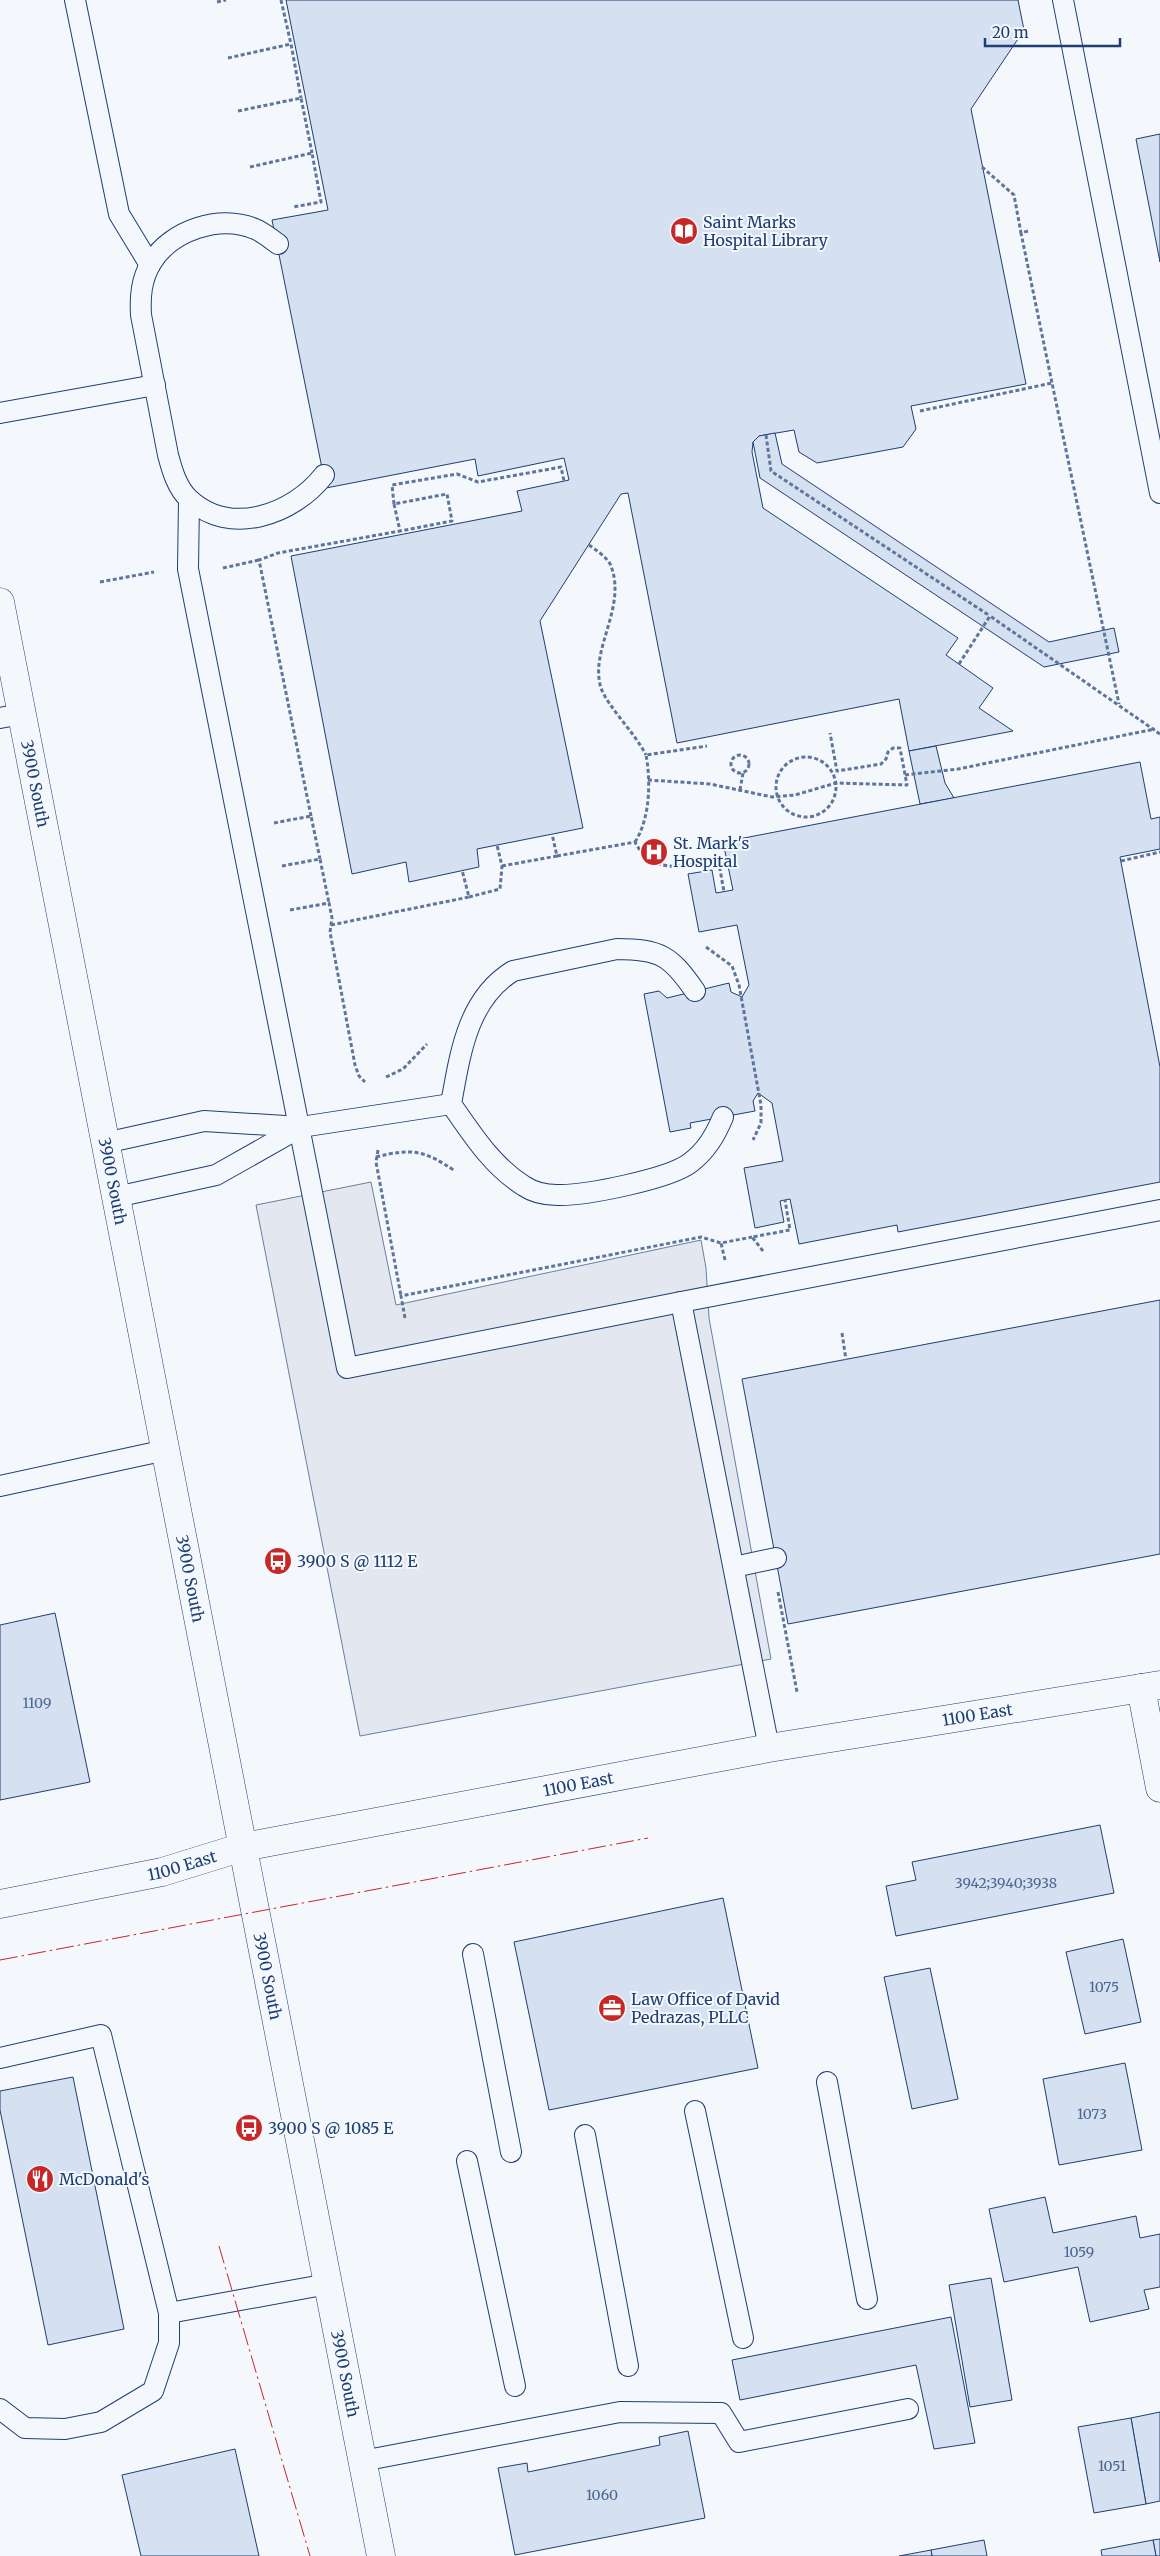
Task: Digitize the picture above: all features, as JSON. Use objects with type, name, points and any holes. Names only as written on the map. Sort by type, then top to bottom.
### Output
[{"type":"main road","name":"3900 South","points":[[0,602],[11,716],[116,1197],[381,2556]]},
{"type":"main road","name":"1100 East","points":[[0,1904],[162,1872],[243,1847],[769,1748],[1150,1686]]},
{"type":"main road","points":[[1150,1686],[1160,1788]]},
{"type":"lane","points":[[75,0],[118,214],[150,265]]},
{"type":"lane","points":[[1064,0],[1160,493]]},
{"type":"lane","points":[[278,244],[256,229],[238,224],[209,225],[180,236],[158,253],[150,265],[142,288],[140,302],[155,386],[173,473],[189,500],[212,514],[242,520],[278,512],[293,503],[324,475]]},
{"type":"lane","points":[[0,413],[155,386]]},
{"type":"lane","points":[[189,500],[188,569],[347,1368],[1160,1210]]},
{"type":"lane","points":[[695,991],[678,966],[650,952],[634,949],[617,949],[514,971],[502,978],[490,990],[472,1021],[461,1049],[451,1104],[481,1147],[501,1168],[525,1187],[556,1195],[574,1194],[672,1174],[689,1164],[705,1150],[716,1135],[723,1118]]},
{"type":"lane","points":[[105,1143],[204,1120],[300,1127],[451,1104]]},
{"type":"lane","points":[[116,1197],[216,1175],[300,1127]]},
{"type":"lane","points":[[681,1302],[769,1748]]},
{"type":"lane","points":[[0,1486],[166,1450]]},
{"type":"lane","points":[[734,1567],[776,1558]]},
{"type":"lane","points":[[473,1954],[511,2152]]},
{"type":"lane","points":[[0,2058],[101,2034],[169,2313],[169,2343],[153,2391],[101,2422],[65,2429],[25,2428],[0,2409]]},
{"type":"lane","points":[[827,2082],[867,2299]]},
{"type":"lane","points":[[696,2111],[743,2338]]},
{"type":"lane","points":[[585,2135],[628,2366]]},
{"type":"lane","points":[[467,2161],[515,2386]]},
{"type":"lane","points":[[169,2313],[328,2284]]},
{"type":"lane","points":[[362,2460],[620,2412],[721,2413],[739,2442],[908,2409]]},
{"type":"path","points":[[217,2],[226,0]]},
{"type":"path","points":[[282,0],[321,202],[293,206]]},
{"type":"path","points":[[228,58],[291,44]]},
{"type":"path","points":[[238,111],[301,98]]},
{"type":"path","points":[[250,167],[312,153]]},
{"type":"path","points":[[982,167],[1014,195],[1119,704]]},
{"type":"path","points":[[1021,233],[1028,231]]},
{"type":"path","points":[[920,412],[1052,384]]},
{"type":"path","points":[[766,435],[771,470],[990,616],[1156,729],[1160,734]]},
{"type":"path","points":[[400,530],[392,485],[457,474],[478,482],[561,467],[564,481]]},
{"type":"path","points":[[218,569],[260,560],[278,553],[452,521],[447,494],[394,504]]},
{"type":"path","points":[[502,866],[635,842],[641,832],[648,780],[646,755],[640,742],[601,688],[600,657],[612,617],[614,580],[611,565],[589,545]]},
{"type":"path","points":[[260,560],[329,903],[330,932],[355,1065],[366,1087]]},
{"type":"path","points":[[100,582],[155,571]]},
{"type":"path","points":[[959,664],[990,616]]},
{"type":"path","points":[[905,776],[958,769],[1156,729]]},
{"type":"path","points":[[830,733],[837,771]]},
{"type":"path","points":[[646,755],[708,746]]},
{"type":"path","points":[[648,780],[701,784],[772,797],[795,795],[836,783],[907,785],[900,748],[893,748],[888,752],[886,759],[881,764],[837,771],[833,774]]},
{"type":"path","points":[[740,790],[743,773],[748,770],[748,761],[743,756],[737,756],[732,760],[733,769],[737,773],[743,773]]},
{"type":"path","points":[[802,756],[812,756],[822,760],[833,774],[836,783],[835,797],[830,806],[822,813],[812,817],[792,814],[784,808],[778,797],[776,782],[779,773],[792,760],[802,756]]},
{"type":"path","points":[[268,825],[311,816]]},
{"type":"path","points":[[552,834],[557,856]]},
{"type":"path","points":[[635,842],[653,863],[665,866],[678,867],[718,858],[724,892]]},
{"type":"path","points":[[331,925],[500,889],[502,866],[497,845]]},
{"type":"path","points":[[1121,861],[1160,852]]},
{"type":"path","points":[[277,867],[320,858]]},
{"type":"path","points":[[462,870],[468,897]]},
{"type":"path","points":[[284,911],[329,903]]},
{"type":"path","points":[[702,945],[720,955],[732,966],[739,985],[761,1105],[761,1123],[748,1148]]},
{"type":"path","points":[[380,1078],[403,1068],[431,1039]]},
{"type":"path","points":[[365,1082],[372,1080]]},
{"type":"path","points":[[378,1148],[376,1156],[405,1318]]},
{"type":"path","points":[[376,1156],[402,1150],[416,1151],[447,1165],[461,1175]]},
{"type":"path","points":[[401,1296],[701,1237],[721,1243],[790,1230],[785,1200]]},
{"type":"path","points":[[752,1237],[768,1258]]},
{"type":"path","points":[[721,1243],[727,1268]]},
{"type":"path","points":[[842,1333],[846,1360]]},
{"type":"path","points":[[777,1585],[797,1692]]},
{"type":"shaded area","points":[[371,1182],[396,1305],[701,1240],[706,1268],[709,1318],[771,1659],[360,1736],[256,1205]]},
{"type":"building","points":[[286,0],[1018,0],[1024,30],[971,109],[1026,384],[911,406],[916,429],[903,447],[817,463],[799,452],[794,430],[759,436],[753,442],[752,452],[763,508],[958,638],[946,655],[993,688],[979,708],[1013,731],[909,751],[899,699],[677,743],[628,493],[621,494],[540,621],[583,828],[477,849],[479,867],[409,882],[406,862],[352,874],[291,556],[522,511],[517,491],[569,480],[564,458],[478,476],[475,459],[326,488],[272,220],[328,210]]},
{"type":"building","points":[[1160,134],[1160,262],[1136,139]]},
{"type":"building","points":[[775,433],[782,464],[1049,642],[1114,628],[1119,652],[1044,667],[760,478],[753,442],[759,436]]},
{"type":"building","points":[[936,746],[945,783],[954,798],[920,804],[909,751]]},
{"type":"building","points":[[1140,762],[1151,819],[1160,817],[1160,849],[1120,857],[1160,1067],[1160,1182],[898,1232],[897,1225],[799,1244],[790,1199],[780,1201],[784,1222],[755,1228],[744,1168],[783,1161],[772,1103],[758,1093],[753,1101],[755,1111],[690,1123],[691,1128],[670,1132],[644,994],[659,991],[667,998],[729,983],[731,992],[742,997],[749,985],[737,925],[699,932],[688,874],[712,870],[716,893],[733,890],[723,842]]},
{"type":"building","points":[[1160,1300],[1160,1554],[788,1624],[742,1379]]},
{"type":"building","points":[[55,1613],[90,1782],[0,1800],[0,1625]]},
{"type":"building","points":[[1100,1825],[1114,1893],[896,1936],[886,1886],[916,1880],[912,1862]]},
{"type":"building","points":[[723,1898],[758,2068],[549,2110],[514,1942]]},
{"type":"building","points":[[1123,1939],[1141,2022],[1085,2034],[1066,1952]]},
{"type":"building","points":[[930,1968],[958,2099],[912,2109],[884,1977]]},
{"type":"building","points":[[1125,2063],[1142,2150],[1059,2165],[1043,2079]]},
{"type":"building","points":[[73,2077],[124,2329],[48,2345],[0,2110],[0,2091]]},
{"type":"building","points":[[1045,2197],[1053,2233],[1136,2216],[1140,2238],[1160,2234],[1160,2287],[1144,2290],[1149,2309],[1090,2322],[1078,2267],[1004,2282],[989,2209]]},
{"type":"building","points":[[991,2278],[1012,2400],[970,2407],[949,2285]]},
{"type":"building","points":[[951,2317],[975,2443],[934,2449],[916,2365],[740,2400],[732,2360]]},
{"type":"building","points":[[1160,2412],[1160,2501],[1146,2504],[1131,2418]]},
{"type":"building","points":[[1131,2418],[1146,2504],[1094,2513],[1078,2427]]},
{"type":"building","points":[[688,2431],[705,2518],[515,2555],[498,2468],[527,2463],[528,2472],[660,2445],[659,2437]]},
{"type":"building","points":[[235,2449],[259,2556],[141,2556],[122,2475]]},
{"type":"building","points":[[1160,2539],[1160,2556],[1156,2556],[1153,2540]]},
{"type":"building","points":[[984,2540],[987,2556],[932,2556],[931,2550]]},
{"type":"building","points":[[1153,2540],[1156,2556],[1102,2556],[1101,2550]]},
{"type":"building","points":[[931,2550],[932,2556],[899,2556]]},
{"type":"power","points":[[0,1960],[648,1838]]},
{"type":"power","points":[[219,2246],[310,2556]]},
{"type":"place","name":"Saint Marks Hospital Library","points":[[684,231]]},
{"type":"place","name":"St. Mark's Hospital","points":[[654,852]]},
{"type":"place","name":"3900 S @ 1112 E","points":[[278,1561]]},
{"type":"place","name":"Law Office of David Pedrazas, PLLC","points":[[612,2008]]},
{"type":"place","name":"3900 S @ 1085 E","points":[[249,2128]]},
{"type":"place","name":"McDonald's","points":[[40,2179]]}]
